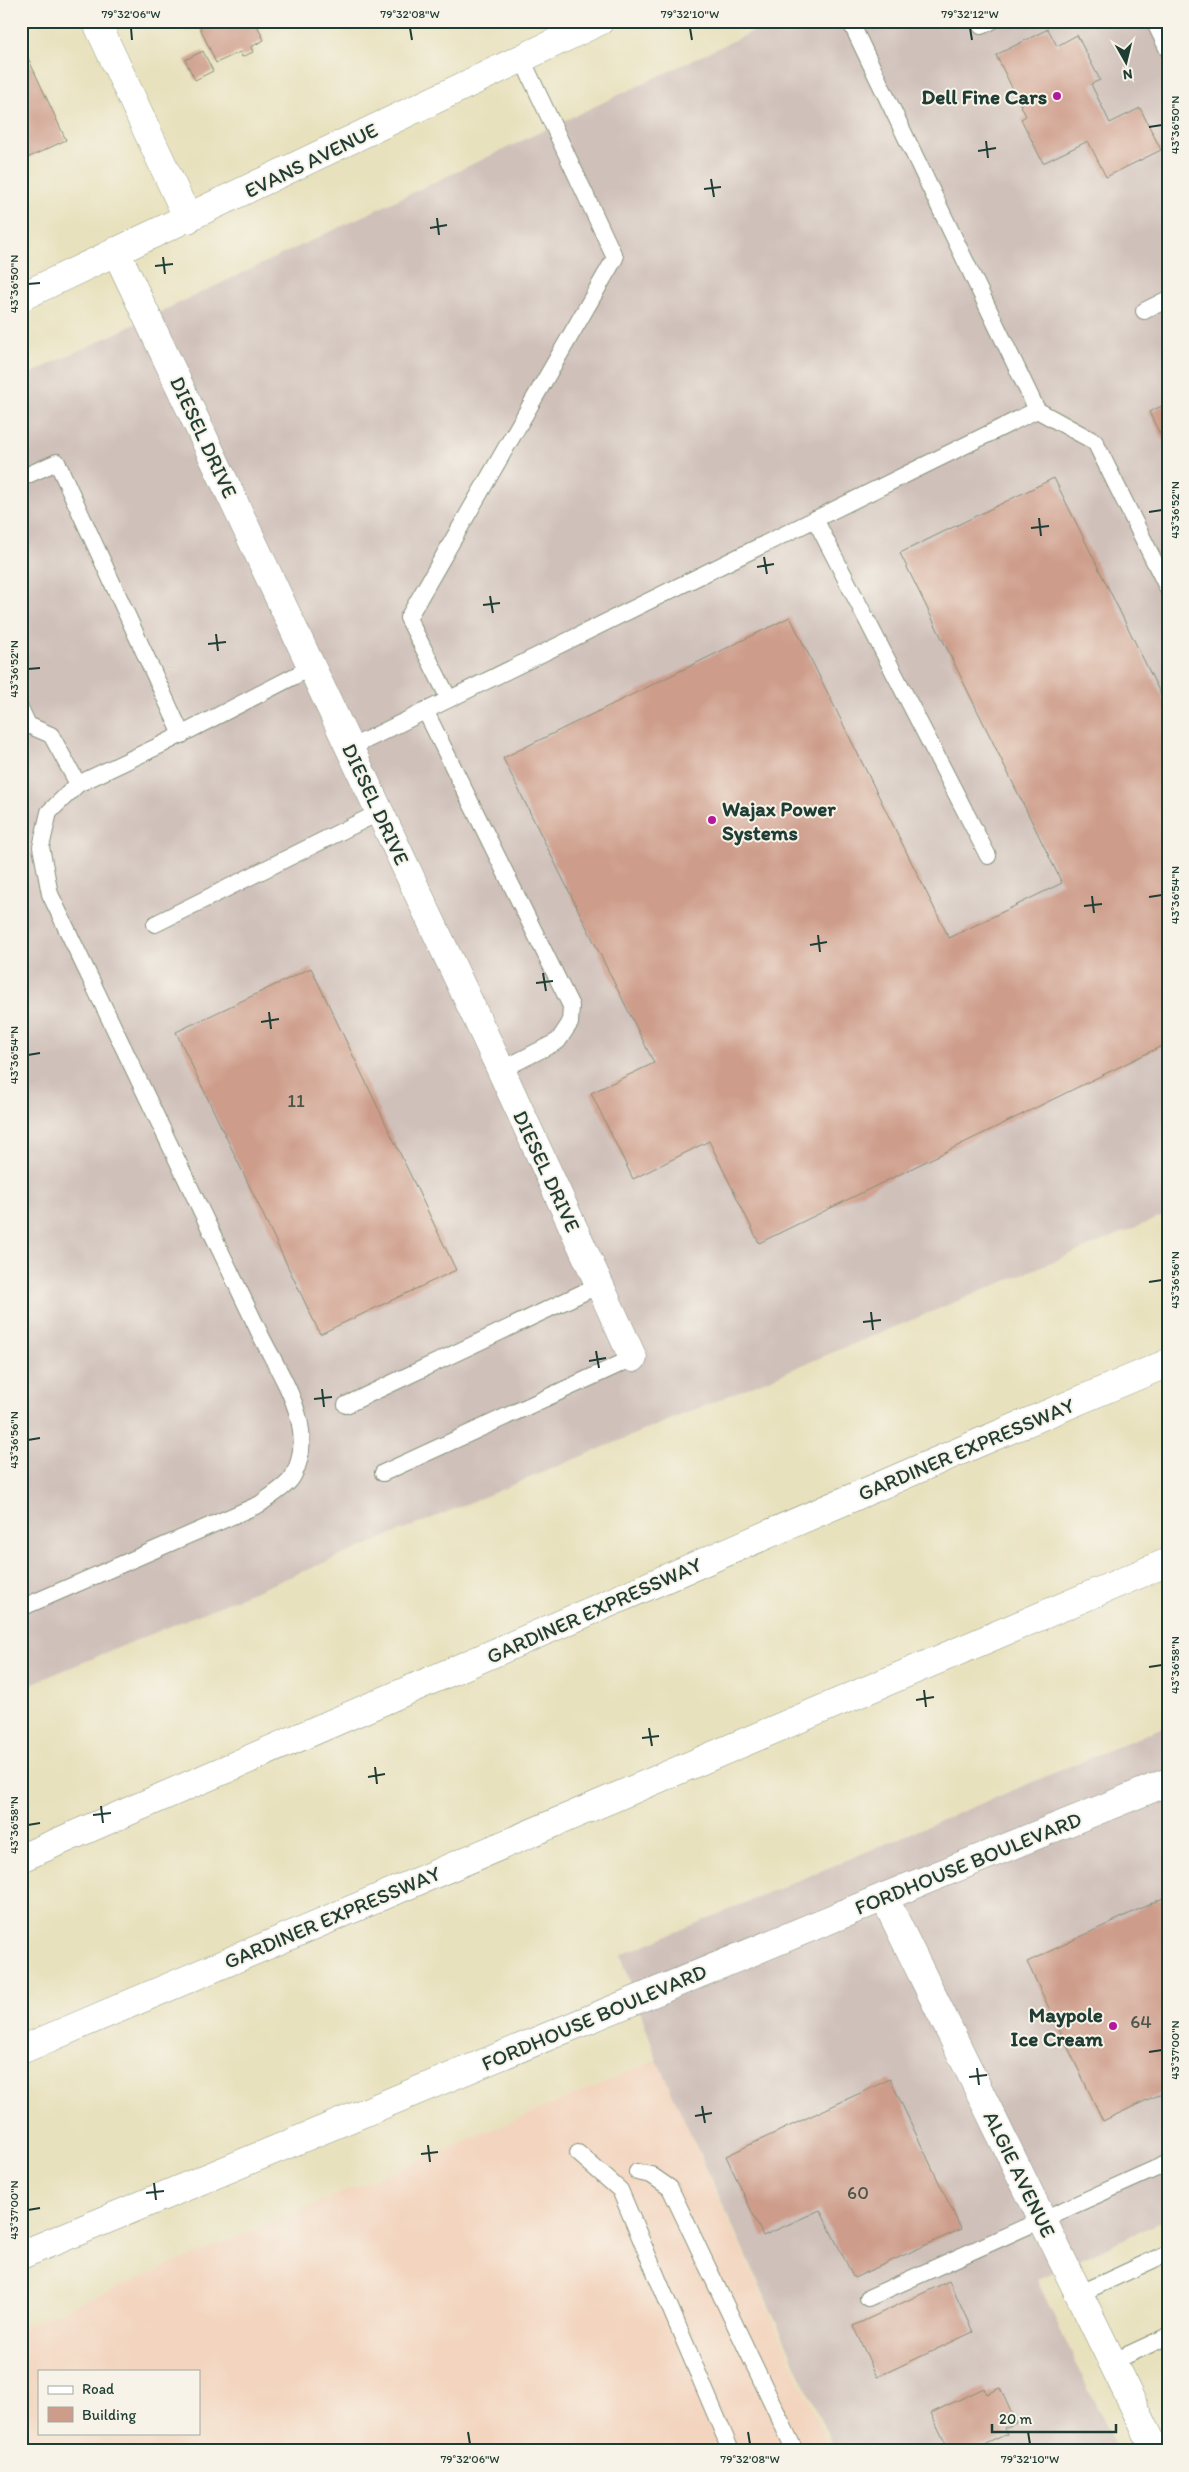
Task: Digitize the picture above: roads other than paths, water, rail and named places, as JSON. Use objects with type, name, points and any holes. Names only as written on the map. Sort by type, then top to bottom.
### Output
[{"type":"main road","points":[[96,21],[188,219]]},
{"type":"main road","name":"EVANS AVENUE","points":[[21,297],[600,21]]},
{"type":"main road","name":"DIESEL DRIVE","points":[[116,251],[501,1070],[633,1358]]},
{"type":"main road","name":"GARDINER EXPRESSWAY","points":[[21,1858],[983,1441],[1168,1363]]},
{"type":"main road","name":"GARDINER EXPRESSWAY","points":[[21,2050],[1168,1562]]},
{"type":"main road","name":"FORDHOUSE BOULEVARD","points":[[21,2255],[884,1897],[1168,1782]]},
{"type":"main road","name":"ALGIE AVENUE","points":[[884,1897],[1156,2451]]},
{"type":"lane","points":[[850,21],[1037,410],[1095,442],[1168,589]]},
{"type":"lane","points":[[1154,21],[1168,50]]},
{"type":"lane","points":[[449,698],[408,618],[615,258],[522,59]]},
{"type":"lane","points":[[1144,311],[1168,300]]},
{"type":"lane","points":[[350,748],[1037,410]]},
{"type":"lane","points":[[21,478],[57,462],[182,735]]},
{"type":"lane","points":[[816,519],[988,856]]},
{"type":"lane","points":[[21,1608],[260,1504],[292,1478],[303,1444],[296,1405],[262,1338],[50,894],[41,848],[49,812],[78,784],[182,735],[312,667]]},
{"type":"lane","points":[[21,710],[28,724],[51,735],[78,784]]},
{"type":"lane","points":[[425,710],[571,1006],[570,1023],[558,1041],[501,1070]]},
{"type":"lane","points":[[155,924],[380,812]]},
{"type":"lane","points":[[346,1405],[599,1285]]},
{"type":"lane","points":[[383,1473],[633,1358]]},
{"type":"lane","points":[[578,2153],[620,2190],[731,2451]]},
{"type":"lane","points":[[868,2298],[1042,2218],[1168,2163]]},
{"type":"lane","points":[[637,2172],[651,2175],[670,2188],[795,2451]]},
{"type":"lane","points":[[1079,2294],[1168,2253]]},
{"type":"lane","points":[[1112,2362],[1168,2336]]},
{"type":"place","name":"Dell Fine Cars","points":[[1057,96]]},
{"type":"place","name":"Wajax Power Systems","points":[[712,820]]},
{"type":"place","name":"Maypole Ice Cream","points":[[1113,2026]]}]
